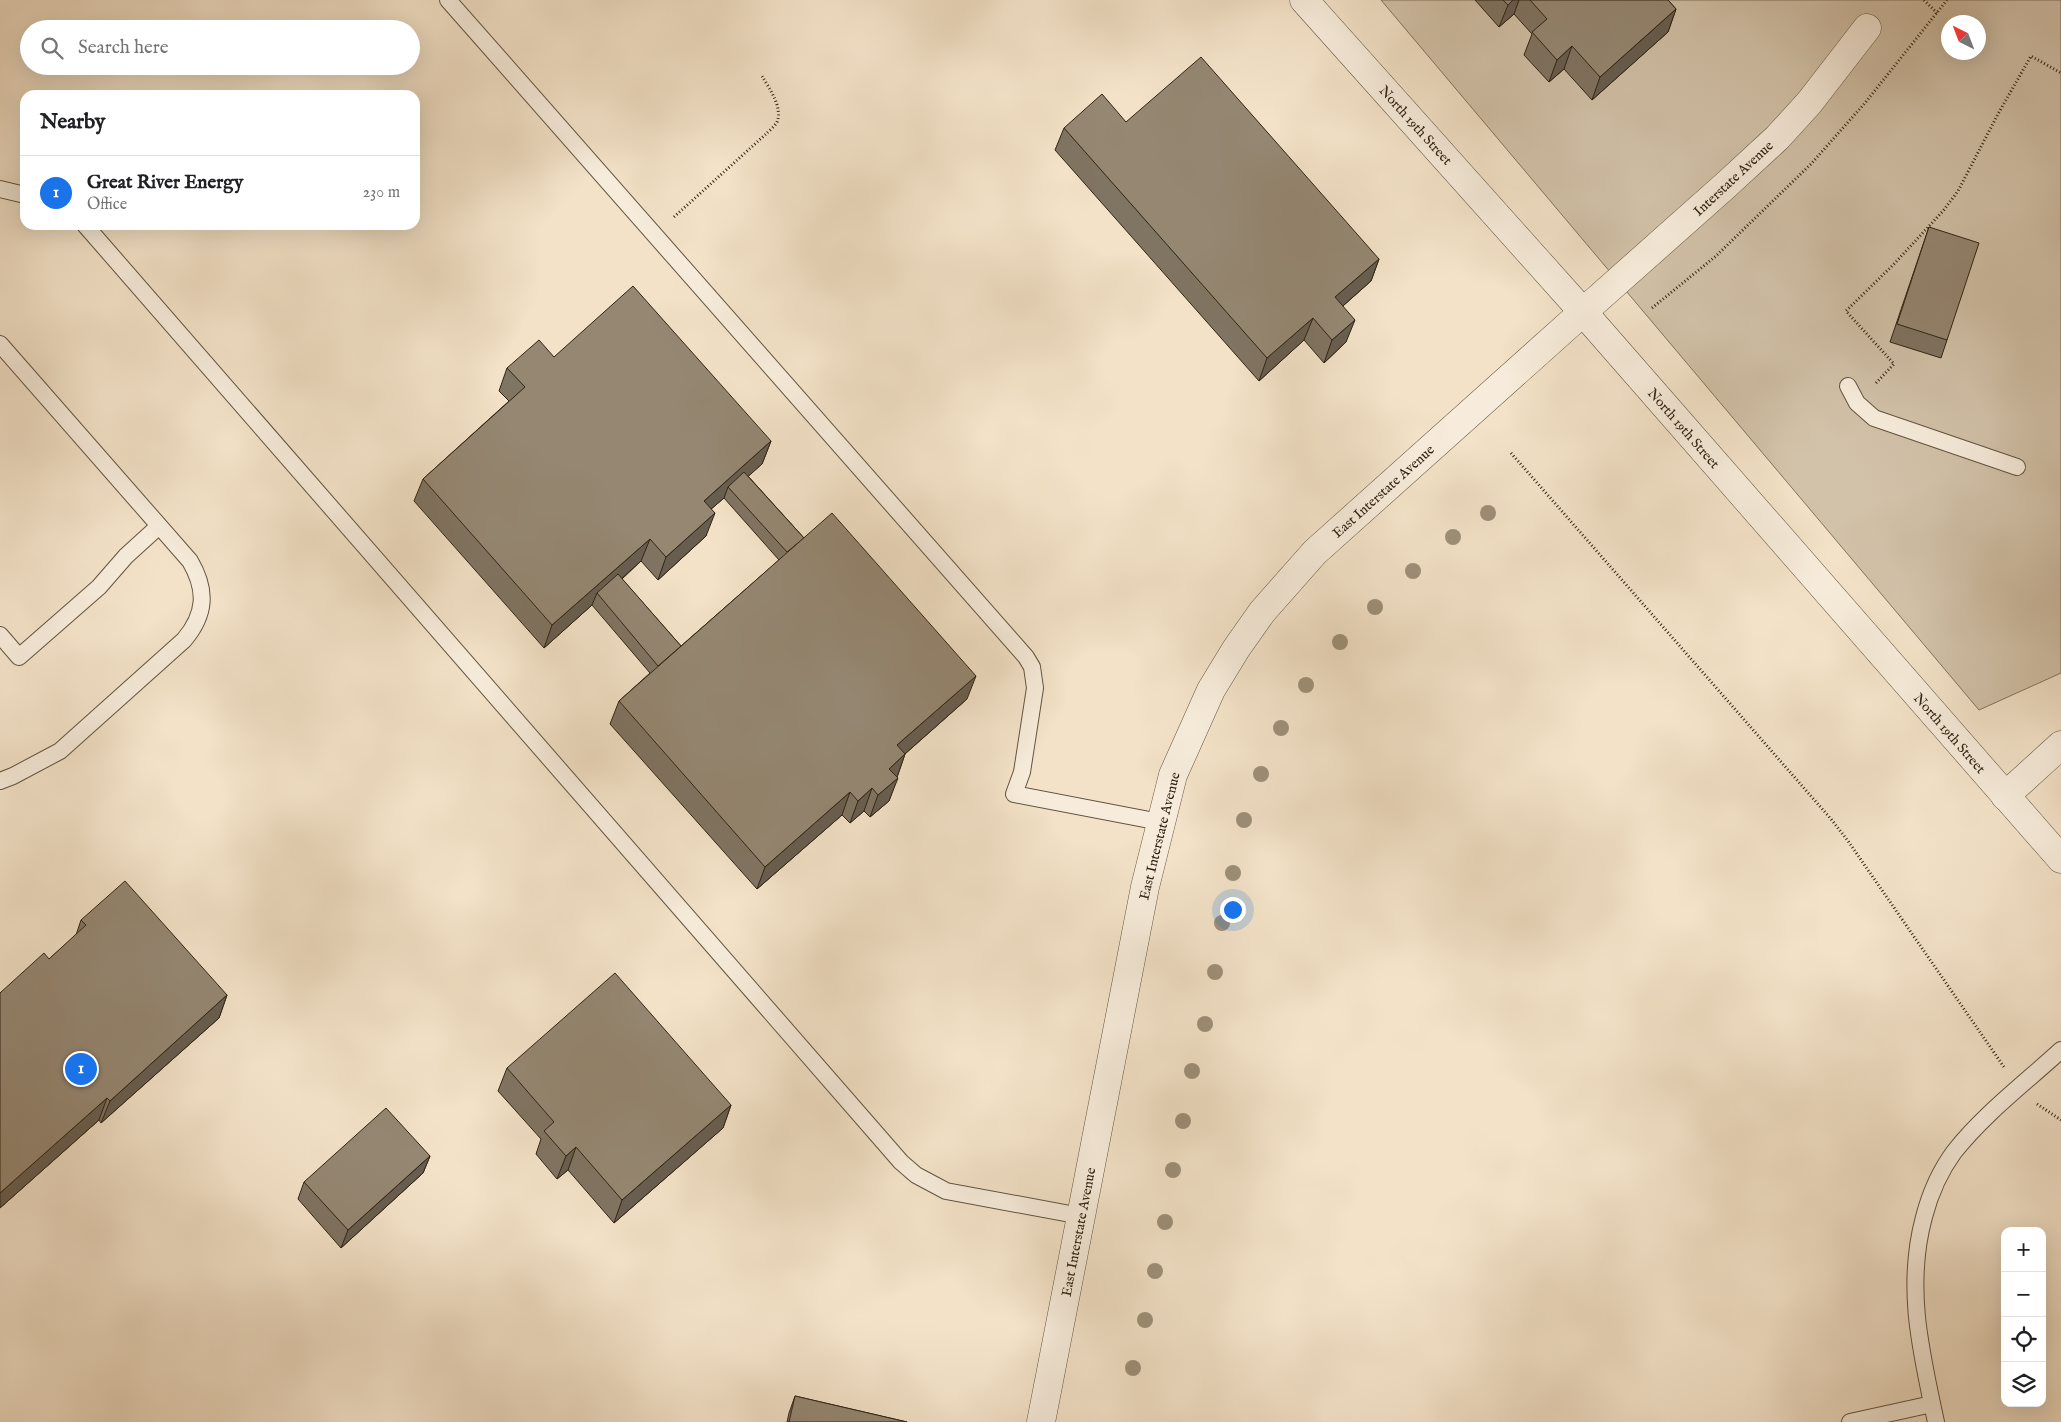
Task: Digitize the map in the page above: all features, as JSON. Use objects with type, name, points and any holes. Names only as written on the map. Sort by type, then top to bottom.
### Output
[{"type":"street","name":"North 19th Street","points":[[1304,0],[1583,312],[2061,859]]},
{"type":"street","name":"Interstate Avenue","points":[[1583,312],[1777,138],[1809,103],[1867,28]]},
{"type":"street","name":"East Interstate Avenue","points":[[1041,1422],[1145,887],[1160,822],[1174,775],[1211,690],[1236,649],[1262,612],[1315,552],[1583,312]]},
{"type":"street","points":[[2005,796],[2061,746]]},
{"type":"lane","points":[[448,0],[1026,657],[1032,667],[1035,688],[1022,772],[1014,794],[1160,822]]},
{"type":"lane","points":[[0,189],[20,194]]},
{"type":"lane","points":[[89,230],[901,1162],[916,1175],[946,1191],[1081,1216]]},
{"type":"lane","points":[[0,344],[190,561],[202,589],[202,603],[194,629],[184,640],[60,751],[0,781]]},
{"type":"lane","points":[[1848,386],[1857,403],[1874,418],[2017,467]]},
{"type":"lane","points":[[0,635],[19,657],[99,587],[126,556],[159,526]]},
{"type":"lane","points":[[1936,1422],[1915,1311],[1914,1281],[1916,1255],[1928,1201],[1939,1176],[1953,1154],[1971,1132],[2061,1050]]},
{"type":"lane","points":[[1850,1422],[1932,1404]]},
{"type":"path","points":[[1924,0],[1937,13]]},
{"type":"path","points":[[1652,308],[1716,256],[1811,164],[1865,103],[1947,0]]},
{"type":"path","points":[[1857,403],[1894,364],[1846,311],[1900,258],[1943,211],[1958,191],[2031,56],[2061,73]]},
{"type":"path","points":[[655,234],[777,122],[778,109],[773,94],[762,76]]},
{"type":"path","points":[[1511,453],[1831,819],[2008,1072],[2039,1106],[2061,1120]]},
{"type":"shaded area","points":[[1381,0],[2061,0],[2061,673],[1979,710]]},
{"type":"building","points":[[1503,0],[1513,0],[1508,5]]},
{"type":"building","points":[[1530,0],[1668,0],[1676,9],[1600,77],[1572,46],[1557,60],[1532,32],[1547,19]]},
{"type":"building","points":[[1201,57],[1379,259],[1335,297],[1355,320],[1332,340],[1313,318],[1267,358],[1064,128],[1102,94],[1126,122]]},
{"type":"building","points":[[1929,227],[1979,243],[1947,340],[1897,324]]},
{"type":"building","points":[[633,286],[771,441],[704,501],[715,513],[666,557],[650,539],[552,625],[423,479],[525,387],[507,368],[539,340],[554,357]]},
{"type":"building","points":[[744,472],[804,538],[787,552],[728,487]]},
{"type":"building","points":[[832,513],[976,676],[897,745],[905,754],[889,769],[898,778],[878,795],[872,788],[858,801],[850,792],[765,867],[619,701]]},
{"type":"building","points":[[618,574],[681,646],[658,666],[597,593]]},
{"type":"building","points":[[125,881],[227,995],[110,1101],[107,1098],[0,1193],[0,993],[44,953],[49,959],[86,925],[81,920]]},
{"type":"building","points":[[615,973],[731,1105],[622,1200],[576,1147],[566,1156],[544,1131],[554,1122],[507,1068]]},
{"type":"building","points":[[386,1108],[430,1156],[348,1230],[304,1182]]},
{"type":"building","points":[[795,1396],[907,1422],[789,1422]]},
{"type":"place","name":"Great River Energy","points":[[81,1069]]}]
